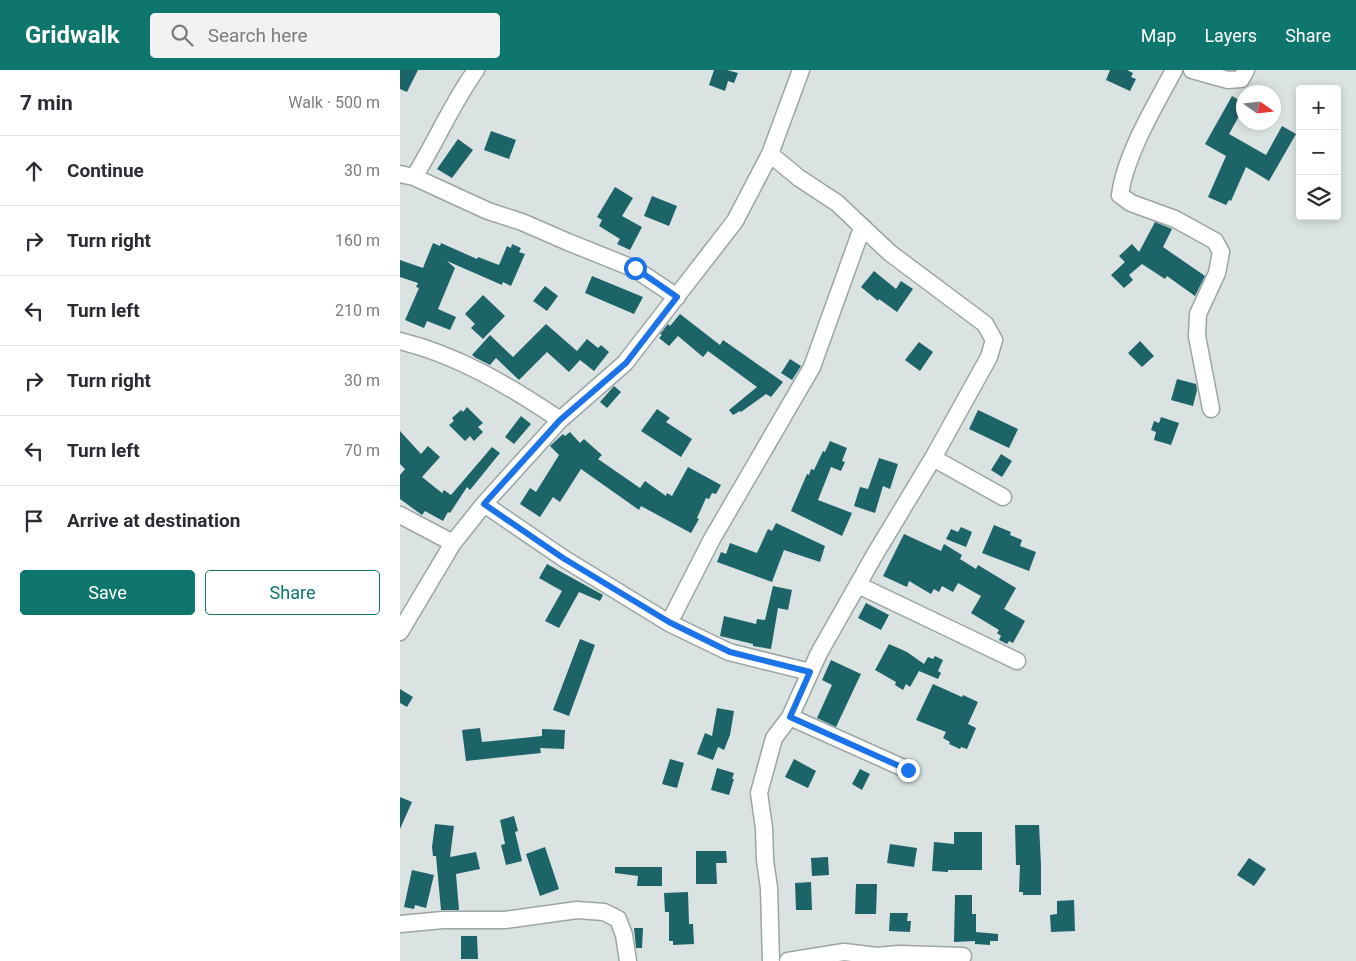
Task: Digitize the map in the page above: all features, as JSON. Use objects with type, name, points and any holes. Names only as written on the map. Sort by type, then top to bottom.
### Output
[{"type":"street","points":[[476,70],[462,88],[430,151],[407,176],[488,211],[522,222],[635,268],[677,297]]},
{"type":"street","points":[[400,632],[453,543],[484,504],[560,420],[626,363],[734,221],[770,154],[801,70]]},
{"type":"street","points":[[1174,70],[1148,120],[1122,178],[1120,195],[1131,203],[1175,219],[1215,240],[1220,252],[1217,273],[1198,314],[1197,336],[1212,409]]},
{"type":"street","points":[[1192,70],[1228,80],[1241,79],[1246,70]]},
{"type":"street","points":[[770,154],[799,178],[837,203],[890,253],[985,324],[994,340],[989,357],[933,458],[858,585],[810,672],[790,717],[774,738],[759,794],[764,828],[764,860],[769,888],[771,961]]},
{"type":"street","points":[[669,622],[712,539],[812,367],[862,228]]},
{"type":"street","points":[[400,341],[421,346],[451,358],[524,397],[560,420]]},
{"type":"street","points":[[933,458],[1003,497]]},
{"type":"street","points":[[484,504],[563,558],[669,622],[730,652],[810,672]]},
{"type":"street","points":[[400,515],[453,543]]},
{"type":"street","points":[[858,585],[1016,661]]},
{"type":"street","points":[[790,717],[908,770]]},
{"type":"street","points":[[400,924],[443,920],[505,920],[577,910],[604,912],[618,919],[624,935],[628,961]]},
{"type":"street","points":[[788,961],[844,952],[877,956],[899,954],[963,956]]},
{"type":"building","points":[[400,70],[418,70],[407,92],[400,89]]},
{"type":"building","points":[[714,70],[727,70],[738,73],[734,83],[728,81],[725,91],[709,85]]},
{"type":"building","points":[[1110,70],[1127,70],[1133,73],[1131,77],[1136,79],[1130,91],[1106,80]]},
{"type":"building","points":[[1232,96],[1236,98],[1236,121],[1229,134],[1266,155],[1282,126],[1296,134],[1269,181],[1246,167],[1231,201],[1229,200],[1226,205],[1208,197],[1226,156],[1205,144]]},
{"type":"building","points":[[491,131],[516,140],[509,159],[484,150]]},
{"type":"building","points":[[458,139],[473,150],[452,178],[437,169]]},
{"type":"building","points":[[615,187],[633,198],[622,216],[642,227],[630,250],[617,244],[620,239],[599,226],[602,220],[597,217]]},
{"type":"building","points":[[652,196],[677,206],[669,226],[644,216]]},
{"type":"building","points":[[1155,222],[1172,229],[1163,247],[1205,276],[1195,296],[1167,276],[1165,279],[1142,264],[1129,275],[1133,280],[1124,288],[1111,275],[1125,262],[1119,256],[1132,244],[1139,252]]},
{"type":"building","points":[[433,243],[440,246],[441,243],[477,259],[478,257],[499,265],[507,246],[511,248],[512,244],[521,248],[519,252],[525,254],[511,286],[503,282],[502,285],[447,261],[455,268],[438,309],[456,317],[450,330],[427,321],[424,328],[405,320],[419,288],[416,287],[418,283],[400,277],[400,260],[423,268]]},
{"type":"building","points":[[874,271],[896,289],[901,281],[913,289],[897,312],[879,299],[878,301],[861,287]]},
{"type":"building","points":[[592,276],[643,297],[634,314],[585,293]]},
{"type":"building","points":[[545,286],[558,296],[547,311],[533,301]]},
{"type":"building","points":[[483,295],[505,316],[483,339],[471,328],[475,324],[465,314]]},
{"type":"building","points":[[680,314],[720,345],[723,340],[783,382],[771,397],[766,394],[741,412],[733,415],[729,410],[757,387],[708,351],[703,357],[678,336],[669,346],[659,338],[668,324],[670,326]]},
{"type":"building","points":[[546,324],[577,351],[587,339],[598,348],[601,345],[609,352],[594,371],[580,360],[569,372],[547,352],[519,380],[496,358],[490,365],[472,355],[490,335],[513,357]]},
{"type":"building","points":[[1140,341],[1154,356],[1142,367],[1128,353]]},
{"type":"building","points":[[919,342],[933,352],[920,371],[905,360]]},
{"type":"building","points":[[790,359],[801,366],[792,380],[781,373]]},
{"type":"building","points":[[1177,379],[1196,384],[1197,390],[1193,406],[1171,400]]},
{"type":"building","points":[[614,386],[621,392],[607,408],[600,402]]},
{"type":"building","points":[[467,407],[483,423],[478,427],[483,432],[474,441],[470,436],[465,441],[449,425],[454,421],[452,418],[461,410],[463,412]]},
{"type":"building","points":[[657,409],[670,418],[666,422],[692,439],[681,457],[641,431]]},
{"type":"building","points":[[978,410],[1018,429],[1009,448],[969,429]]},
{"type":"building","points":[[521,416],[531,424],[514,444],[505,437]]},
{"type":"building","points":[[1161,417],[1179,423],[1171,445],[1154,440],[1156,432],[1151,430],[1154,421],[1159,423]]},
{"type":"building","points":[[400,431],[421,454],[428,446],[440,457],[422,477],[442,493],[444,490],[451,495],[492,447],[500,453],[470,490],[467,487],[443,521],[425,511],[422,515],[400,499],[400,475],[405,469],[400,464]]},
{"type":"building","points":[[570,432],[580,443],[584,439],[602,455],[598,459],[640,488],[645,481],[666,496],[667,493],[672,496],[688,467],[721,485],[716,494],[712,493],[709,499],[706,498],[697,518],[699,519],[691,533],[641,506],[639,510],[581,469],[560,502],[553,497],[540,517],[520,504],[530,488],[536,492],[559,455],[550,446],[563,434],[565,436]]},
{"type":"building","points":[[830,441],[847,448],[842,461],[845,462],[841,471],[831,467],[818,500],[852,513],[842,536],[791,511],[807,474],[809,475],[811,469],[814,470]]},
{"type":"building","points":[[1001,454],[1012,461],[1002,477],[991,470]]},
{"type":"building","points":[[879,458],[898,464],[890,489],[883,486],[875,513],[854,506],[860,487],[868,489]]},
{"type":"building","points":[[776,523],[825,546],[820,562],[784,550],[772,582],[717,562],[721,552],[726,554],[730,543],[757,553],[768,529],[772,531]]},
{"type":"building","points":[[994,525],[1011,532],[1010,535],[1022,540],[1020,546],[1036,552],[1029,571],[982,553]]},
{"type":"building","points":[[961,527],[972,532],[966,547],[946,539],[951,529],[958,532]]},
{"type":"building","points":[[904,534],[941,551],[944,544],[962,555],[960,559],[976,569],[978,565],[1016,588],[1004,609],[1025,621],[1013,643],[1009,641],[1007,644],[999,640],[1001,636],[997,633],[999,630],[971,613],[981,596],[958,583],[953,592],[942,586],[939,592],[934,589],[931,594],[909,581],[907,587],[883,576]]},
{"type":"building","points":[[547,564],[603,595],[600,601],[579,592],[559,628],[545,621],[562,591],[539,578]]},
{"type":"building","points":[[773,586],[792,590],[788,610],[778,608],[771,649],[753,646],[753,644],[720,636],[724,616],[756,624],[757,619],[765,620]]},
{"type":"building","points":[[866,603],[889,615],[881,630],[858,618]]},
{"type":"building","points":[[580,639],[595,645],[569,716],[553,710]]},
{"type":"building","points":[[889,644],[907,652],[924,664],[928,657],[933,659],[935,656],[943,660],[938,671],[941,673],[938,679],[919,671],[910,687],[906,684],[903,690],[895,685],[896,682],[875,670]]},
{"type":"building","points":[[831,660],[861,674],[836,727],[817,718],[832,685],[822,680]]},
{"type":"building","points":[[933,684],[978,702],[968,724],[976,728],[967,749],[961,747],[960,749],[949,744],[950,742],[943,738],[946,732],[916,720]]},
{"type":"building","points":[[400,689],[413,697],[407,707],[400,703]]},
{"type":"building","points":[[717,708],[734,711],[730,735],[724,750],[718,747],[713,760],[697,754],[705,733],[712,736]]},
{"type":"building","points":[[480,728],[482,742],[542,736],[542,729],[565,730],[564,749],[540,748],[541,753],[466,761],[462,730]]},
{"type":"building","points":[[670,759],[684,763],[677,788],[662,784]]},
{"type":"building","points":[[794,759],[816,771],[808,788],[785,777]]},
{"type":"building","points":[[717,768],[734,773],[729,795],[711,790]]},
{"type":"building","points":[[860,769],[870,774],[862,790],[852,784]]},
{"type":"building","points":[[400,797],[412,802],[400,829]]},
{"type":"building","points":[[514,816],[518,831],[515,832],[522,861],[506,865],[501,845],[505,844],[500,820]]},
{"type":"building","points":[[435,824],[454,826],[450,857],[476,852],[480,869],[456,874],[459,910],[441,910],[436,856],[433,856],[432,847]]},
{"type":"building","points":[[1015,825],[1039,825],[1041,895],[1023,895],[1023,892],[1019,892],[1020,865],[1016,865]]},
{"type":"building","points":[[954,832],[982,832],[982,870],[932,871],[934,842],[954,844]]},
{"type":"building","points":[[890,844],[917,848],[914,867],[887,863]]},
{"type":"building","points":[[545,847],[559,889],[540,896],[526,854]]},
{"type":"building","points":[[696,851],[726,851],[727,863],[716,863],[717,884],[696,884]]},
{"type":"building","points":[[828,857],[829,875],[812,876],[811,858]]},
{"type":"building","points":[[1249,858],[1266,869],[1254,886],[1237,875]]},
{"type":"building","points":[[615,867],[662,867],[662,886],[637,886],[638,876],[615,873]]},
{"type":"building","points":[[412,870],[434,875],[426,908],[415,905],[414,909],[404,907]]},
{"type":"building","points":[[811,882],[812,910],[796,910],[795,883]]},
{"type":"building","points":[[856,884],[877,884],[876,914],[855,914]]},
{"type":"building","points":[[688,892],[689,924],[693,924],[694,944],[673,945],[673,941],[669,941],[669,912],[665,912],[664,893]]},
{"type":"building","points":[[955,895],[972,895],[972,914],[976,914],[976,932],[998,934],[998,941],[990,941],[990,945],[975,944],[975,941],[954,942]]},
{"type":"building","points":[[1074,900],[1075,931],[1051,932],[1050,915],[1057,914],[1057,901]]},
{"type":"building","points":[[890,913],[908,913],[907,921],[911,921],[910,932],[889,931]]},
{"type":"building","points":[[634,928],[643,928],[642,948],[636,948]]},
{"type":"building","points":[[461,936],[477,936],[478,959],[461,959]]},
{"type":"route","points":[[635,268],[677,297],[626,363],[560,420],[484,504],[563,558],[669,622],[730,652],[810,672],[790,717],[908,770]]}]
